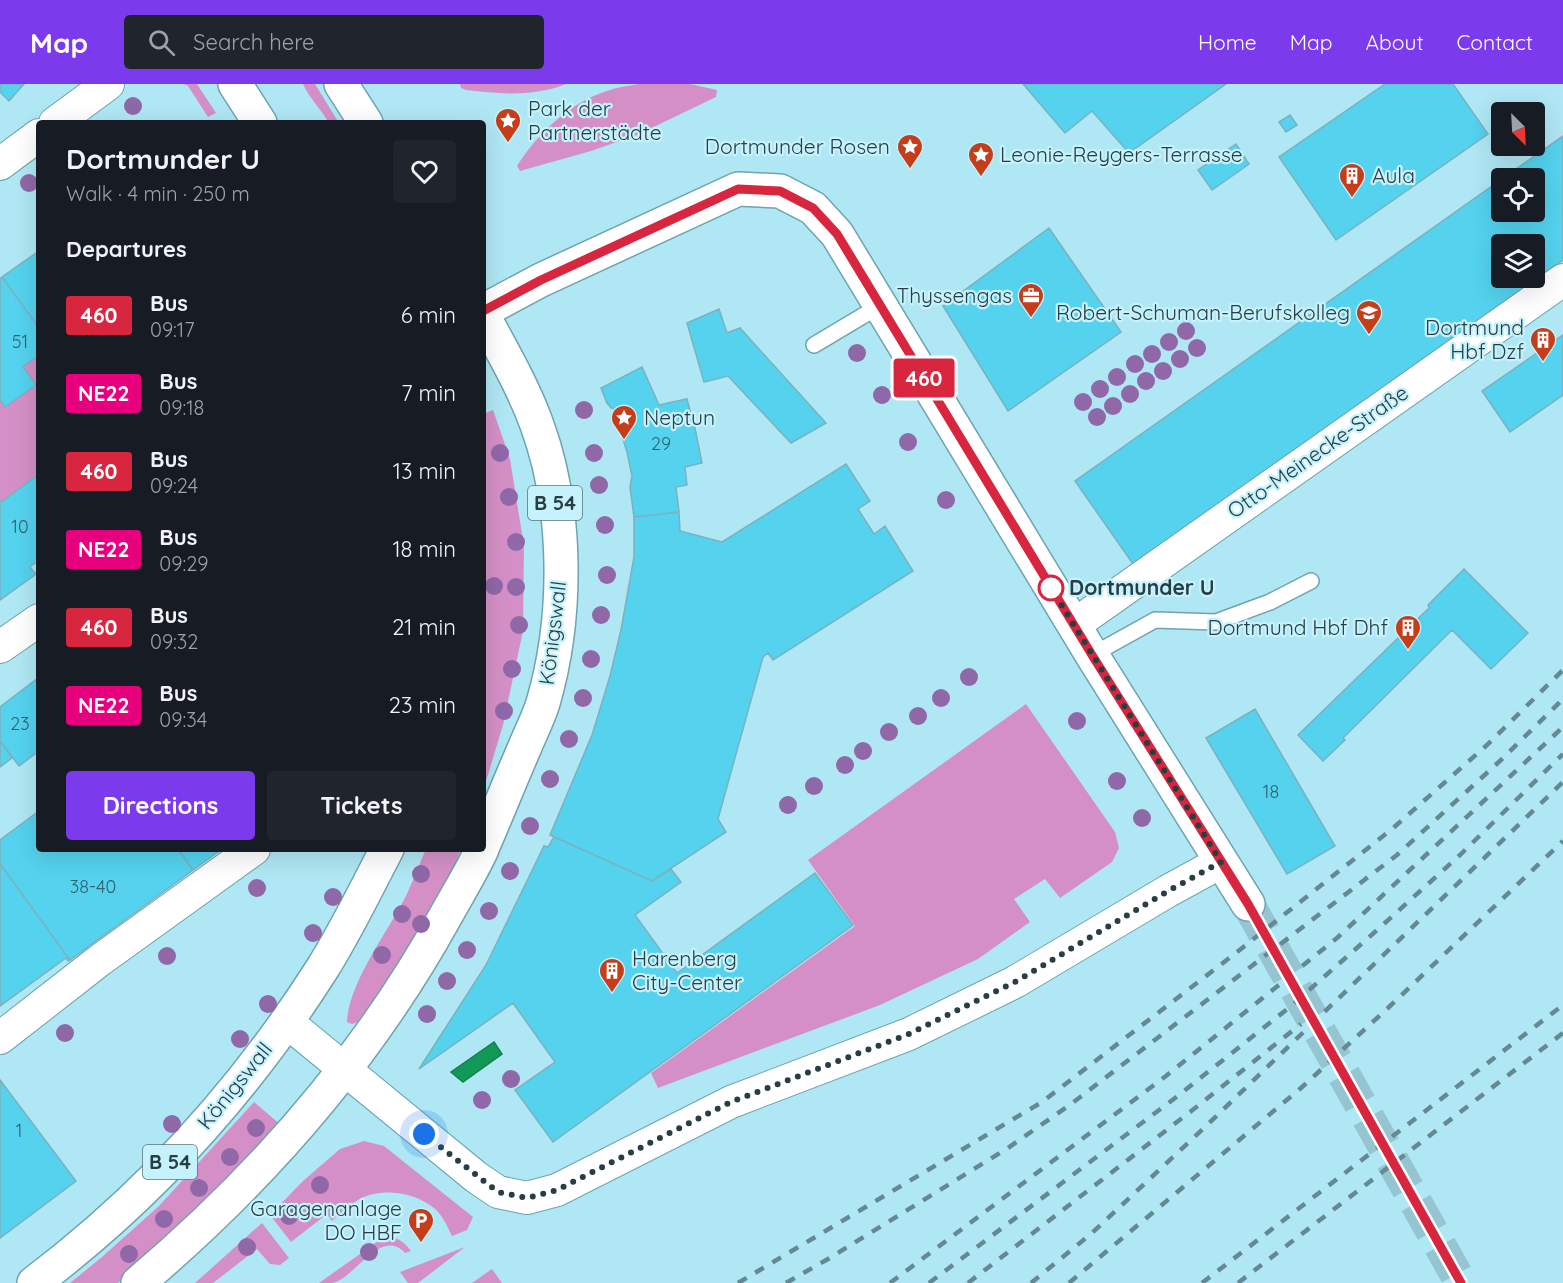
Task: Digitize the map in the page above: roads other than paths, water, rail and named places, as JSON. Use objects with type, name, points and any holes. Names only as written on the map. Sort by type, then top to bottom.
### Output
[{"type":"main road","points":[[341,84],[364,120]]},
{"type":"main road","points":[[237,88],[258,120]]},
{"type":"main road","points":[[486,311],[541,280],[738,189],[780,191],[813,208],[837,234],[1092,655],[1248,904]]},
{"type":"main road","name":"Königswall","points":[[486,319],[537,426],[548,462],[554,495],[561,571],[558,624],[542,705],[486,838]]},
{"type":"main road","name":"Königswall","points":[[34,1283],[102,1228],[151,1183],[243,1081],[287,1022],[323,967],[385,852]]},
{"type":"main road","name":"Königswall","points":[[138,1283],[184,1244],[245,1185],[346,1069],[420,963],[479,852]]},
{"type":"street","points":[[59,120],[108,84]]},
{"type":"street","points":[[0,164],[36,137]]},
{"type":"street","name":"Otto-Meinecke-Straße","points":[[1074,625],[1155,558],[1417,373],[1563,280]]},
{"type":"street","points":[[0,647],[36,622]]},
{"type":"street","points":[[0,1038],[100,960],[250,852]]},
{"type":"street","points":[[287,1022],[476,1177],[498,1192],[527,1198],[557,1190],[731,1102],[919,1029],[1015,982],[1221,862]]},
{"type":"lane","points":[[814,345],[880,305]]},
{"type":"lane","points":[[1092,655],[1155,620],[1216,622],[1270,602],[1311,581]]},
{"type":"tunnel","points":[[1248,904],[1461,1283]]},
{"type":"railway","points":[[738,1283],[1042,1102],[1392,829],[1487,745],[1563,670]]},
{"type":"railway","points":[[786,1283],[1008,1148],[1071,1104],[1397,855],[1501,760],[1563,699]]},
{"type":"railway","points":[[890,1283],[1166,1076],[1337,938],[1563,727]]},
{"type":"railway","points":[[929,1283],[1179,1095],[1291,1006],[1460,855],[1563,754]]},
{"type":"railway","points":[[1031,1283],[1092,1233],[1205,1127],[1563,782]]},
{"type":"railway","points":[[1069,1283],[1301,1088],[1563,841]]},
{"type":"railway","points":[[1202,1283],[1563,1005]]},
{"type":"railway","points":[[968,1283],[1301,1024]]},
{"type":"railway","points":[[1238,1283],[1563,1033]]},
{"type":"place","name":"Park der Partnerstädte","points":[[508,144]]},
{"type":"place","name":"Dortmunder Rosen","points":[[910,170]]},
{"type":"place","name":"Leonie-Reygers-Terrasse","points":[[981,178]]},
{"type":"place","name":"Aula","points":[[1352,199]]},
{"type":"place","name":"Thyssengas","points":[[1031,319]]},
{"type":"place","name":"Robert-Schuman-Berufskolleg","points":[[1369,336]]},
{"type":"place","name":"Dortmund Hbf Dzf","points":[[1543,363]]},
{"type":"place","name":"Neptun","points":[[624,441]]},
{"type":"place","name":"Dortmunder U","points":[[1051,588]]},
{"type":"place","name":"Dortmund Hbf Dhf","points":[[1408,651]]},
{"type":"place","name":"Harenberg City-Center","points":[[612,994]]},
{"type":"place","name":"Garagenanlage DO HBF","points":[[421,1244]]}]
